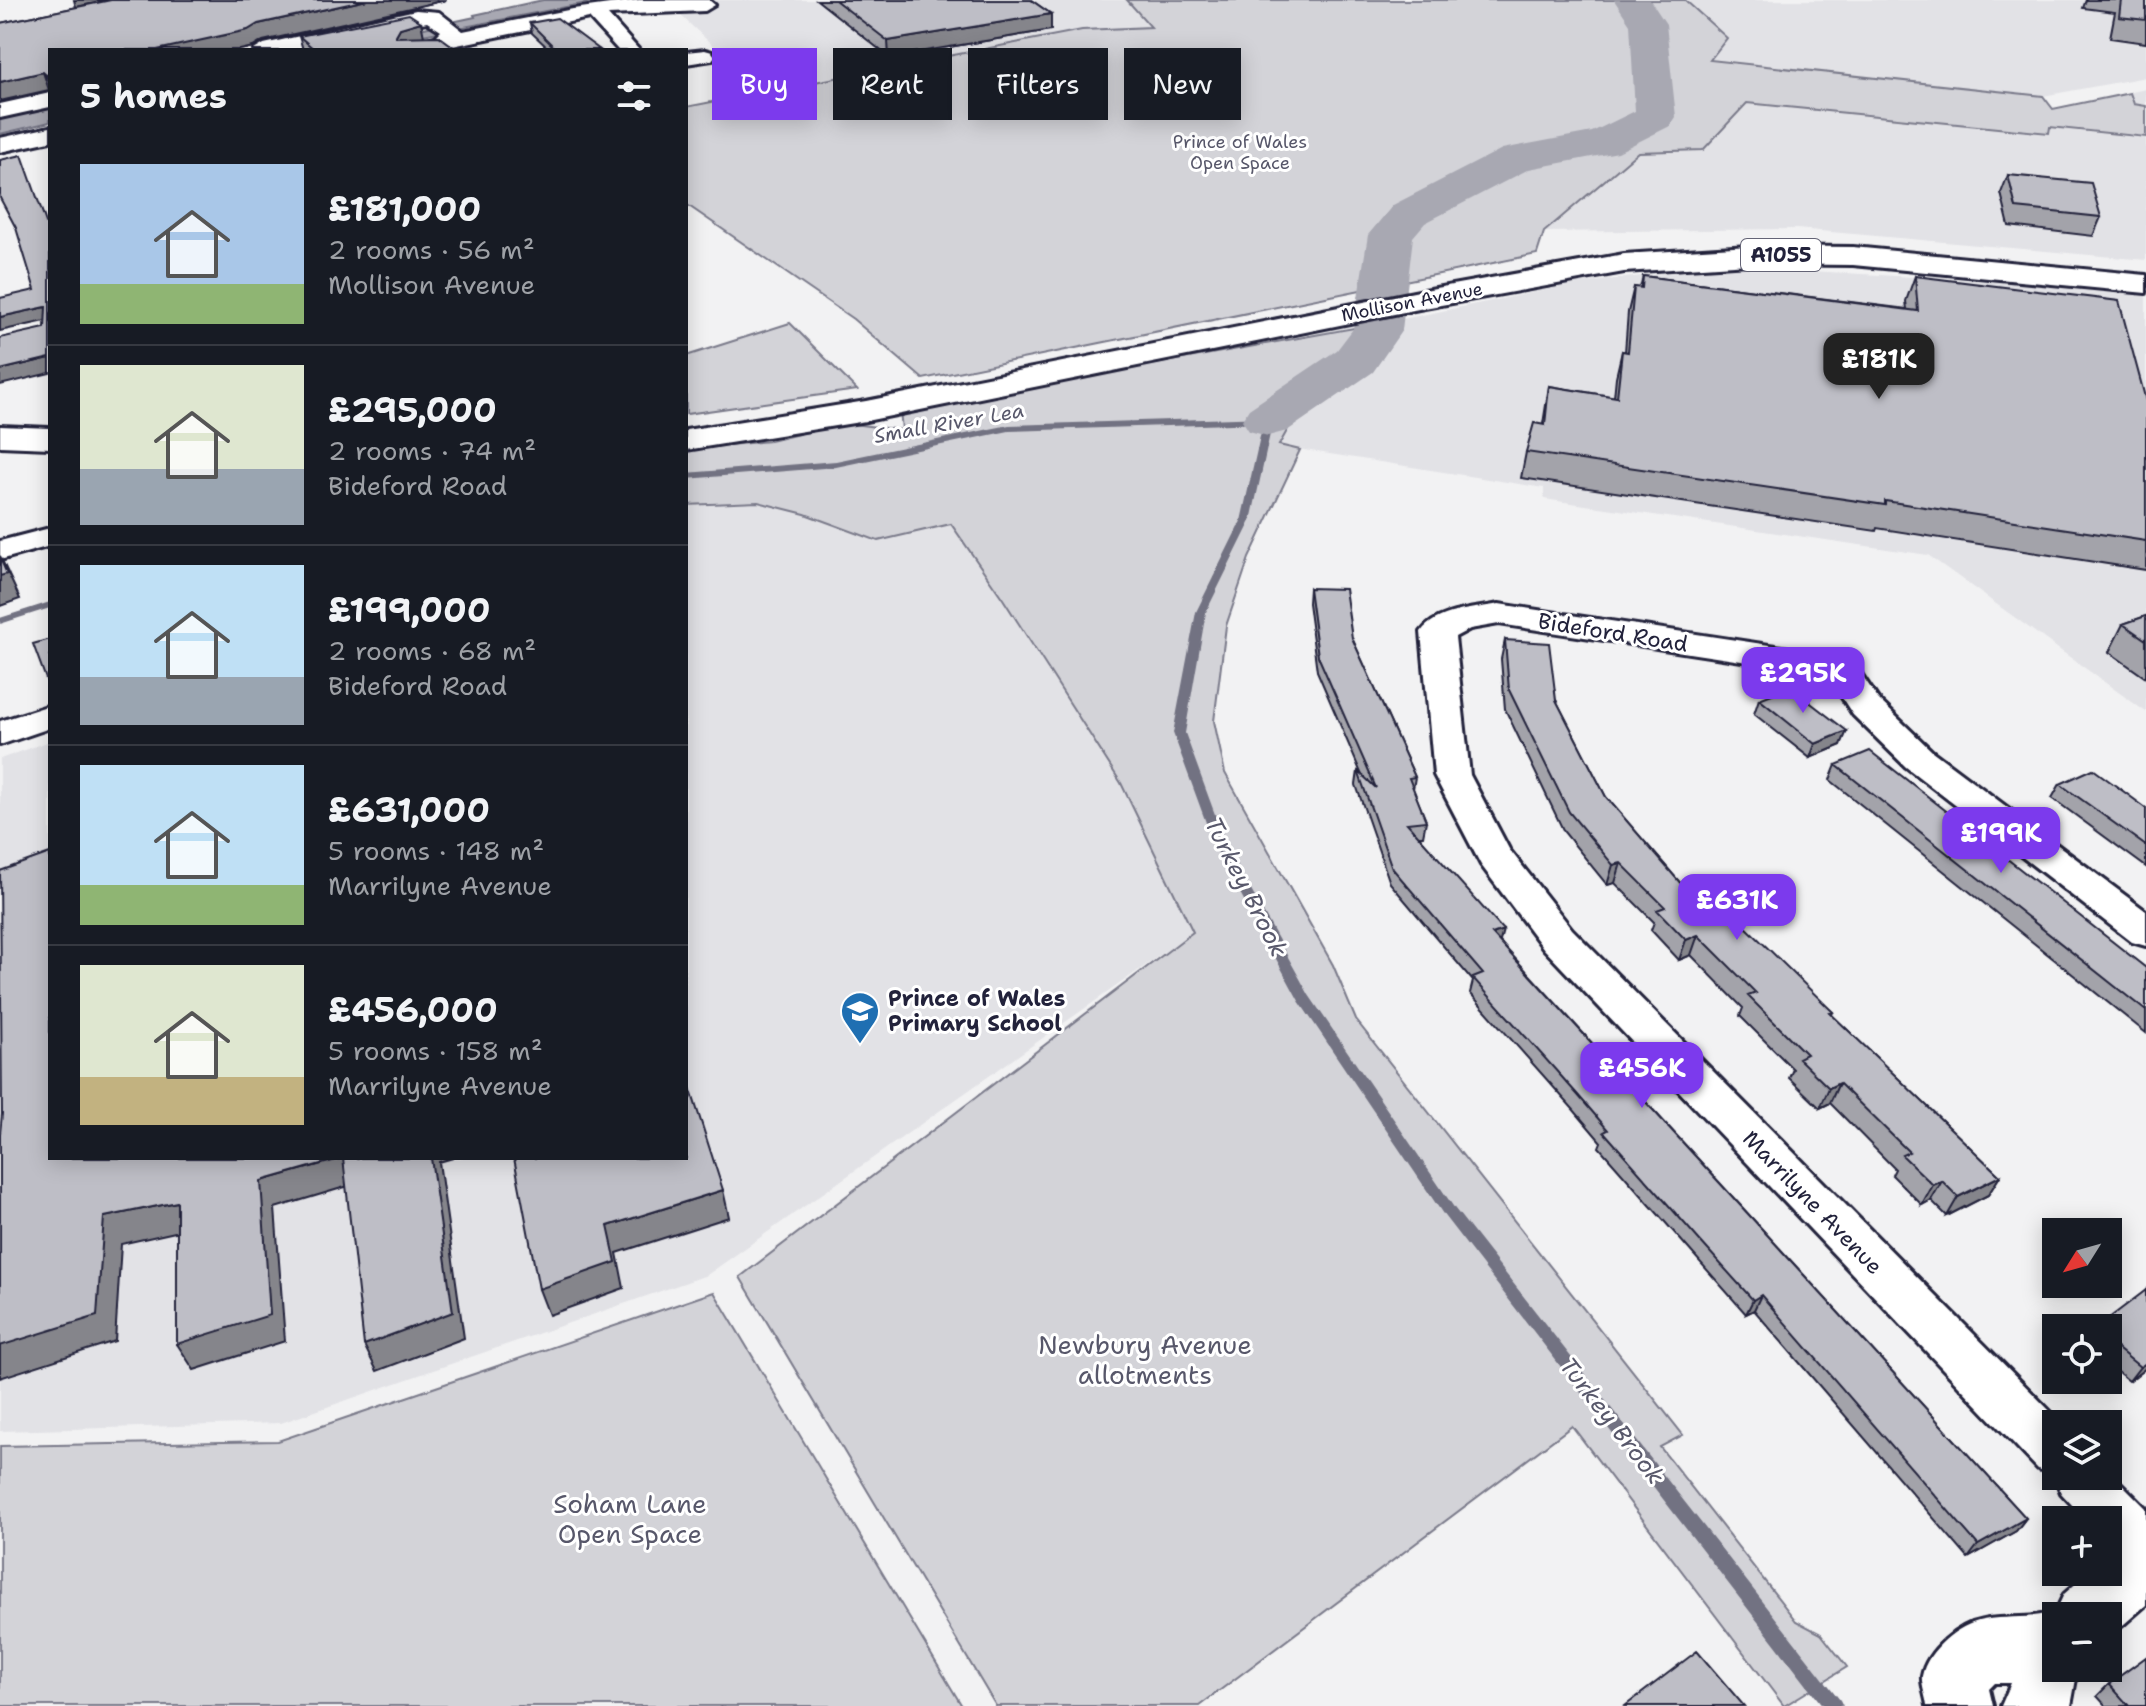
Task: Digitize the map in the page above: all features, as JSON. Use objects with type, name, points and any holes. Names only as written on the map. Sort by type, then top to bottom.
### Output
[{"type":"main road","name":"Mollison Avenue","points":[[688,440],[866,411],[1419,300],[1624,263],[1749,255],[1853,256],[2146,284]]},
{"type":"main road","points":[[0,436],[48,438]]},
{"type":"main road","points":[[2108,1602],[2146,1564]]},
{"type":"main road","points":[[1960,1706],[1954,1677],[1982,1652],[2042,1653]]},
{"type":"street","points":[[273,48],[396,19],[445,23],[595,13],[667,2],[705,5]]},
{"type":"street","points":[[595,13],[627,48]]},
{"type":"street","points":[[414,48],[445,23]]},
{"type":"street","points":[[0,111],[48,100]]},
{"type":"street","points":[[0,145],[47,141]]},
{"type":"street","points":[[0,551],[47,537]]},
{"type":"street","name":"Bideford Road","points":[[1461,621],[1499,614],[1808,661],[1848,680],[1865,707],[1919,759],[2146,932]]},
{"type":"street","name":"Marrilyne Avenue","points":[[1461,621],[1438,632],[1452,775],[1494,856],[1558,939],[2042,1438]]},
{"type":"street","points":[[0,734],[48,717]]},
{"type":"street","points":[[2093,1490],[2146,1545]]},
{"type":"shaded area","points":[[543,0],[602,0],[356,48],[322,48],[475,17]]},
{"type":"shaded area","points":[[664,0],[1127,0],[1152,27],[1082,30],[988,48],[968,48],[968,52],[952,55],[952,48],[833,48],[833,77],[817,81],[817,48],[716,48]]},
{"type":"shaded area","points":[[1685,0],[2146,0],[2146,77],[2043,96],[1709,60]]},
{"type":"shaded area","points":[[2146,89],[2146,260],[1797,229],[1544,232],[1638,151],[1703,150],[1747,103],[2049,132],[2052,109]]},
{"type":"shaded area","points":[[48,107],[48,122],[0,134],[0,119]]},
{"type":"shaded area","points":[[1727,266],[2146,291],[2146,712],[1928,555],[1544,499],[1544,488],[1279,446],[1297,413],[1367,365],[1391,340],[1398,320],[1574,284]]},
{"type":"shaded area","name":"Prince of Wales Primary School","points":[[905,459],[1003,599],[1121,783],[1193,932],[707,1275],[281,1423],[0,1431],[0,759],[48,742],[48,1160],[688,1160],[688,479]]},
{"type":"green space","name":"Prince of Wales Open Space","points":[[1127,0],[1685,0],[1727,38],[1710,60],[2043,96],[2053,109],[2130,93],[2134,104],[2146,106],[2146,137],[2050,127],[2049,133],[1747,103],[1703,150],[1638,152],[1544,232],[1537,254],[923,379],[853,319],[688,205],[688,107],[712,102],[712,120],[817,120],[817,82],[833,78],[833,120],[952,120],[952,55],[968,52],[968,120],[1108,120],[1108,48],[989,48],[1082,30],[1151,27]]},
{"type":"green space","name":"Newbury Avenue allotments","points":[[1398,320],[1391,340],[1367,365],[1297,413],[1279,445],[1300,450],[1249,558],[1226,626],[1214,721],[1225,773],[1333,965],[1356,1020],[1683,1435],[1660,1447],[1796,1621],[1821,1634],[1847,1667],[1784,1706],[1572,1426],[1199,1706],[996,1706],[740,1277],[1193,932],[1121,783],[951,524],[878,541],[805,514],[758,502],[688,505],[688,449],[770,441],[844,423],[902,430],[900,410]]},
{"type":"green space","points":[[790,323],[857,390],[688,414],[688,355]]},
{"type":"green space","name":"Soham Lane Open Space","points":[[714,1292],[962,1706],[0,1706],[0,1446],[278,1441]]},
{"type":"building","points":[[111,0],[367,0],[166,48],[48,48],[48,74],[43,72],[0,82],[0,23]]},
{"type":"building","points":[[835,0],[1031,0],[1051,14],[888,41]]},
{"type":"building","points":[[2121,0],[2146,0],[2146,20],[2119,17]]},
{"type":"building","points":[[409,14],[421,22],[400,28],[395,37],[439,36],[455,48],[313,48],[299,36]]},
{"type":"building","points":[[557,18],[597,48],[555,48],[530,23]]},
{"type":"building","points":[[22,155],[48,228],[48,358],[0,370],[0,338],[45,328],[46,307],[0,317],[0,298],[35,290],[16,228],[0,198],[0,160]]},
{"type":"building","points":[[2008,175],[2091,183],[2101,217],[2016,208]]},
{"type":"building","points":[[1643,276],[1918,311],[1915,276],[2119,301],[2146,401],[2146,541],[1885,501],[1885,505],[1526,452],[1534,423],[1545,425],[1549,386],[1617,397],[1622,351],[1628,352],[1634,287],[1642,288]]},
{"type":"building","points":[[0,558],[7,574],[0,576]]},
{"type":"building","points":[[1309,588],[1345,589],[1352,638],[1415,777],[1409,778],[1426,821],[1407,823],[1503,930],[1492,934],[2026,1518],[1978,1545],[1761,1295],[1753,1300],[1700,1241],[1604,1132],[1608,1130],[1577,1094],[1473,978],[1483,974],[1392,868],[1358,771],[1376,788],[1318,656]]},
{"type":"building","points":[[2146,616],[2146,640],[2123,624]]},
{"type":"building","points":[[48,640],[48,685],[33,644]]},
{"type":"building","points":[[1505,640],[1549,643],[1556,700],[1606,797],[1682,885],[1697,879],[1833,1012],[1830,1013],[2000,1176],[1958,1197],[1942,1181],[1933,1185],[1902,1155],[1909,1152],[1839,1083],[1829,1088],[1798,1058],[1806,1054],[1748,996],[1756,993],[1698,935],[1686,940],[1657,910],[1665,907],[1621,863],[1613,865],[1569,812],[1509,690]]},
{"type":"building","points":[[1790,687],[1847,731],[1815,744],[1759,699]]},
{"type":"building","points":[[1870,751],[2146,968],[2146,1011],[1836,765]]},
{"type":"building","points":[[2093,769],[2146,808],[2146,846],[2060,784]]},
{"type":"building","points":[[48,854],[48,1160],[335,1160],[261,1181],[270,1315],[177,1344],[177,1202],[104,1217],[97,1316],[0,1346],[0,871]]},
{"type":"building","points":[[688,1081],[723,1190],[608,1226],[616,1262],[539,1289],[514,1160],[688,1160]]},
{"type":"building","points":[[343,1160],[431,1160],[453,1312],[364,1345]]},
{"type":"building","points":[[2146,1290],[2146,1363],[2140,1367],[2122,1352],[2122,1314],[2114,1314]]},
{"type":"building","points":[[1697,1651],[1744,1706],[1625,1706]]},
{"type":"building","points":[[2146,1657],[2146,1706],[2129,1706],[2109,1684],[2122,1682],[2122,1675]]},
{"type":"waterway","name":"Turkey Brook","points":[[1268,420],[1355,361],[1377,330],[1391,235],[1409,214],[1517,158],[1603,143],[1656,117],[1648,24],[1632,0]]},
{"type":"waterway","name":"Turkey Brook","points":[[688,476],[836,464],[1009,428],[1268,420],[1246,521],[1201,612],[1179,733],[1221,847],[1304,998],[1450,1213],[1834,1706]]},
{"type":"waterway","name":"Small River Lea","points":[[0,621],[48,606]]},
{"type":"place","name":"Prince of Wales Primary School","points":[[860,1045]]}]
